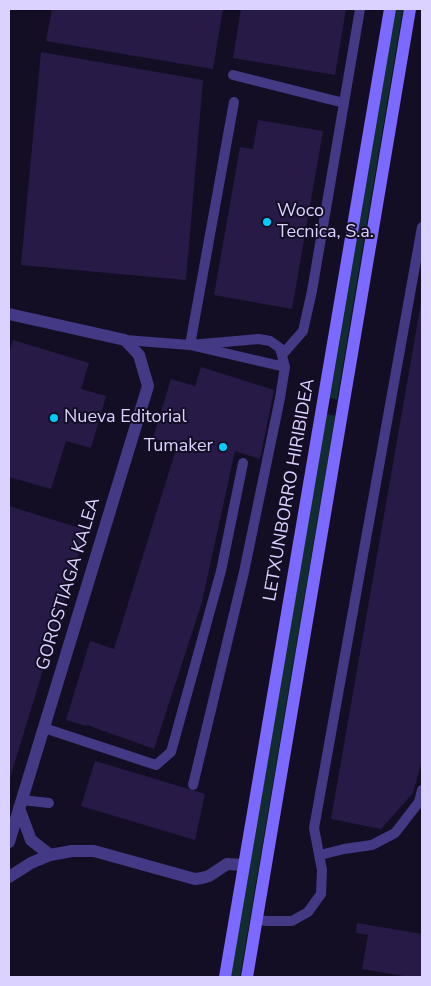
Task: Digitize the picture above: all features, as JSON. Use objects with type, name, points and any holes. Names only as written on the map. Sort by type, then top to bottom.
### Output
[{"type":"main road","name":"LETXUNBORRO HIRIBIDEA","points":[[225,977],[390,9]]},
{"type":"main road","points":[[247,977],[410,9]]},
{"type":"street","points":[[9,314],[125,340]]},
{"type":"street","name":"GOROSTIAGA KALEA","points":[[9,842],[148,386],[139,355],[125,340]]},
{"type":"street","points":[[20,804],[31,840],[50,855]]},
{"type":"street","points":[[9,877],[30,864],[50,855],[72,851],[94,851],[195,878],[209,876],[227,864],[244,866]]},
{"type":"lane","points":[[282,355],[303,331],[312,291],[360,9]]},
{"type":"lane","points":[[233,75],[344,103]]},
{"type":"lane","points":[[190,345],[234,102]]},
{"type":"lane","points":[[257,920],[292,921],[308,912],[321,894],[322,870],[314,828],[420,252],[422,227]]},
{"type":"lane","points":[[190,345],[259,339],[270,340],[280,348],[285,367],[244,572],[193,785]]},
{"type":"lane","points":[[125,340],[190,345],[285,367]]},
{"type":"lane","points":[[44,728],[156,765],[171,752],[221,570],[243,463]]},
{"type":"lane","points":[[320,855],[372,845],[396,833],[419,802],[422,790]]},
{"type":"lane","points":[[20,804],[49,803]]},
{"type":"green space","points":[[396,9],[403,9],[337,400],[330,398]]},
{"type":"green space","points":[[326,414],[335,416],[240,977],[231,977]]},
{"type":"building","points":[[52,9],[223,9],[213,69],[46,41]]},
{"type":"building","points":[[241,9],[346,9],[335,75],[233,58]]},
{"type":"building","points":[[41,52],[203,80],[186,280],[21,265]]},
{"type":"building","name":"Woco Tecnica, S.a.","points":[[258,120],[323,131],[292,309],[214,295],[240,147],[253,149]]},
{"type":"building","points":[[421,303],[422,760],[413,793],[381,829],[331,819]]},
{"type":"building","name":"Nueva Editorial","points":[[13,340],[89,363],[81,389],[106,396],[91,448],[66,441],[51,489],[9,477],[9,355]]},
{"type":"building","points":[[201,367],[274,390],[260,459],[235,451],[202,602],[154,749],[87,725],[66,720],[90,641],[114,649],[177,446],[153,438],[171,379],[195,386]]},
{"type":"building","points":[[9,506],[86,530],[9,781]]},
{"type":"building","points":[[95,761],[205,794],[195,840],[81,806]]},
{"type":"building","points":[[357,923],[422,934],[422,977],[409,977],[362,969],[368,935],[356,933]]},
{"type":"place","name":"Woco Tecnica, S.a.","points":[[267,222]]},
{"type":"place","name":"Nueva Editorial","points":[[54,418]]},
{"type":"place","name":"Tumaker","points":[[223,447]]}]
